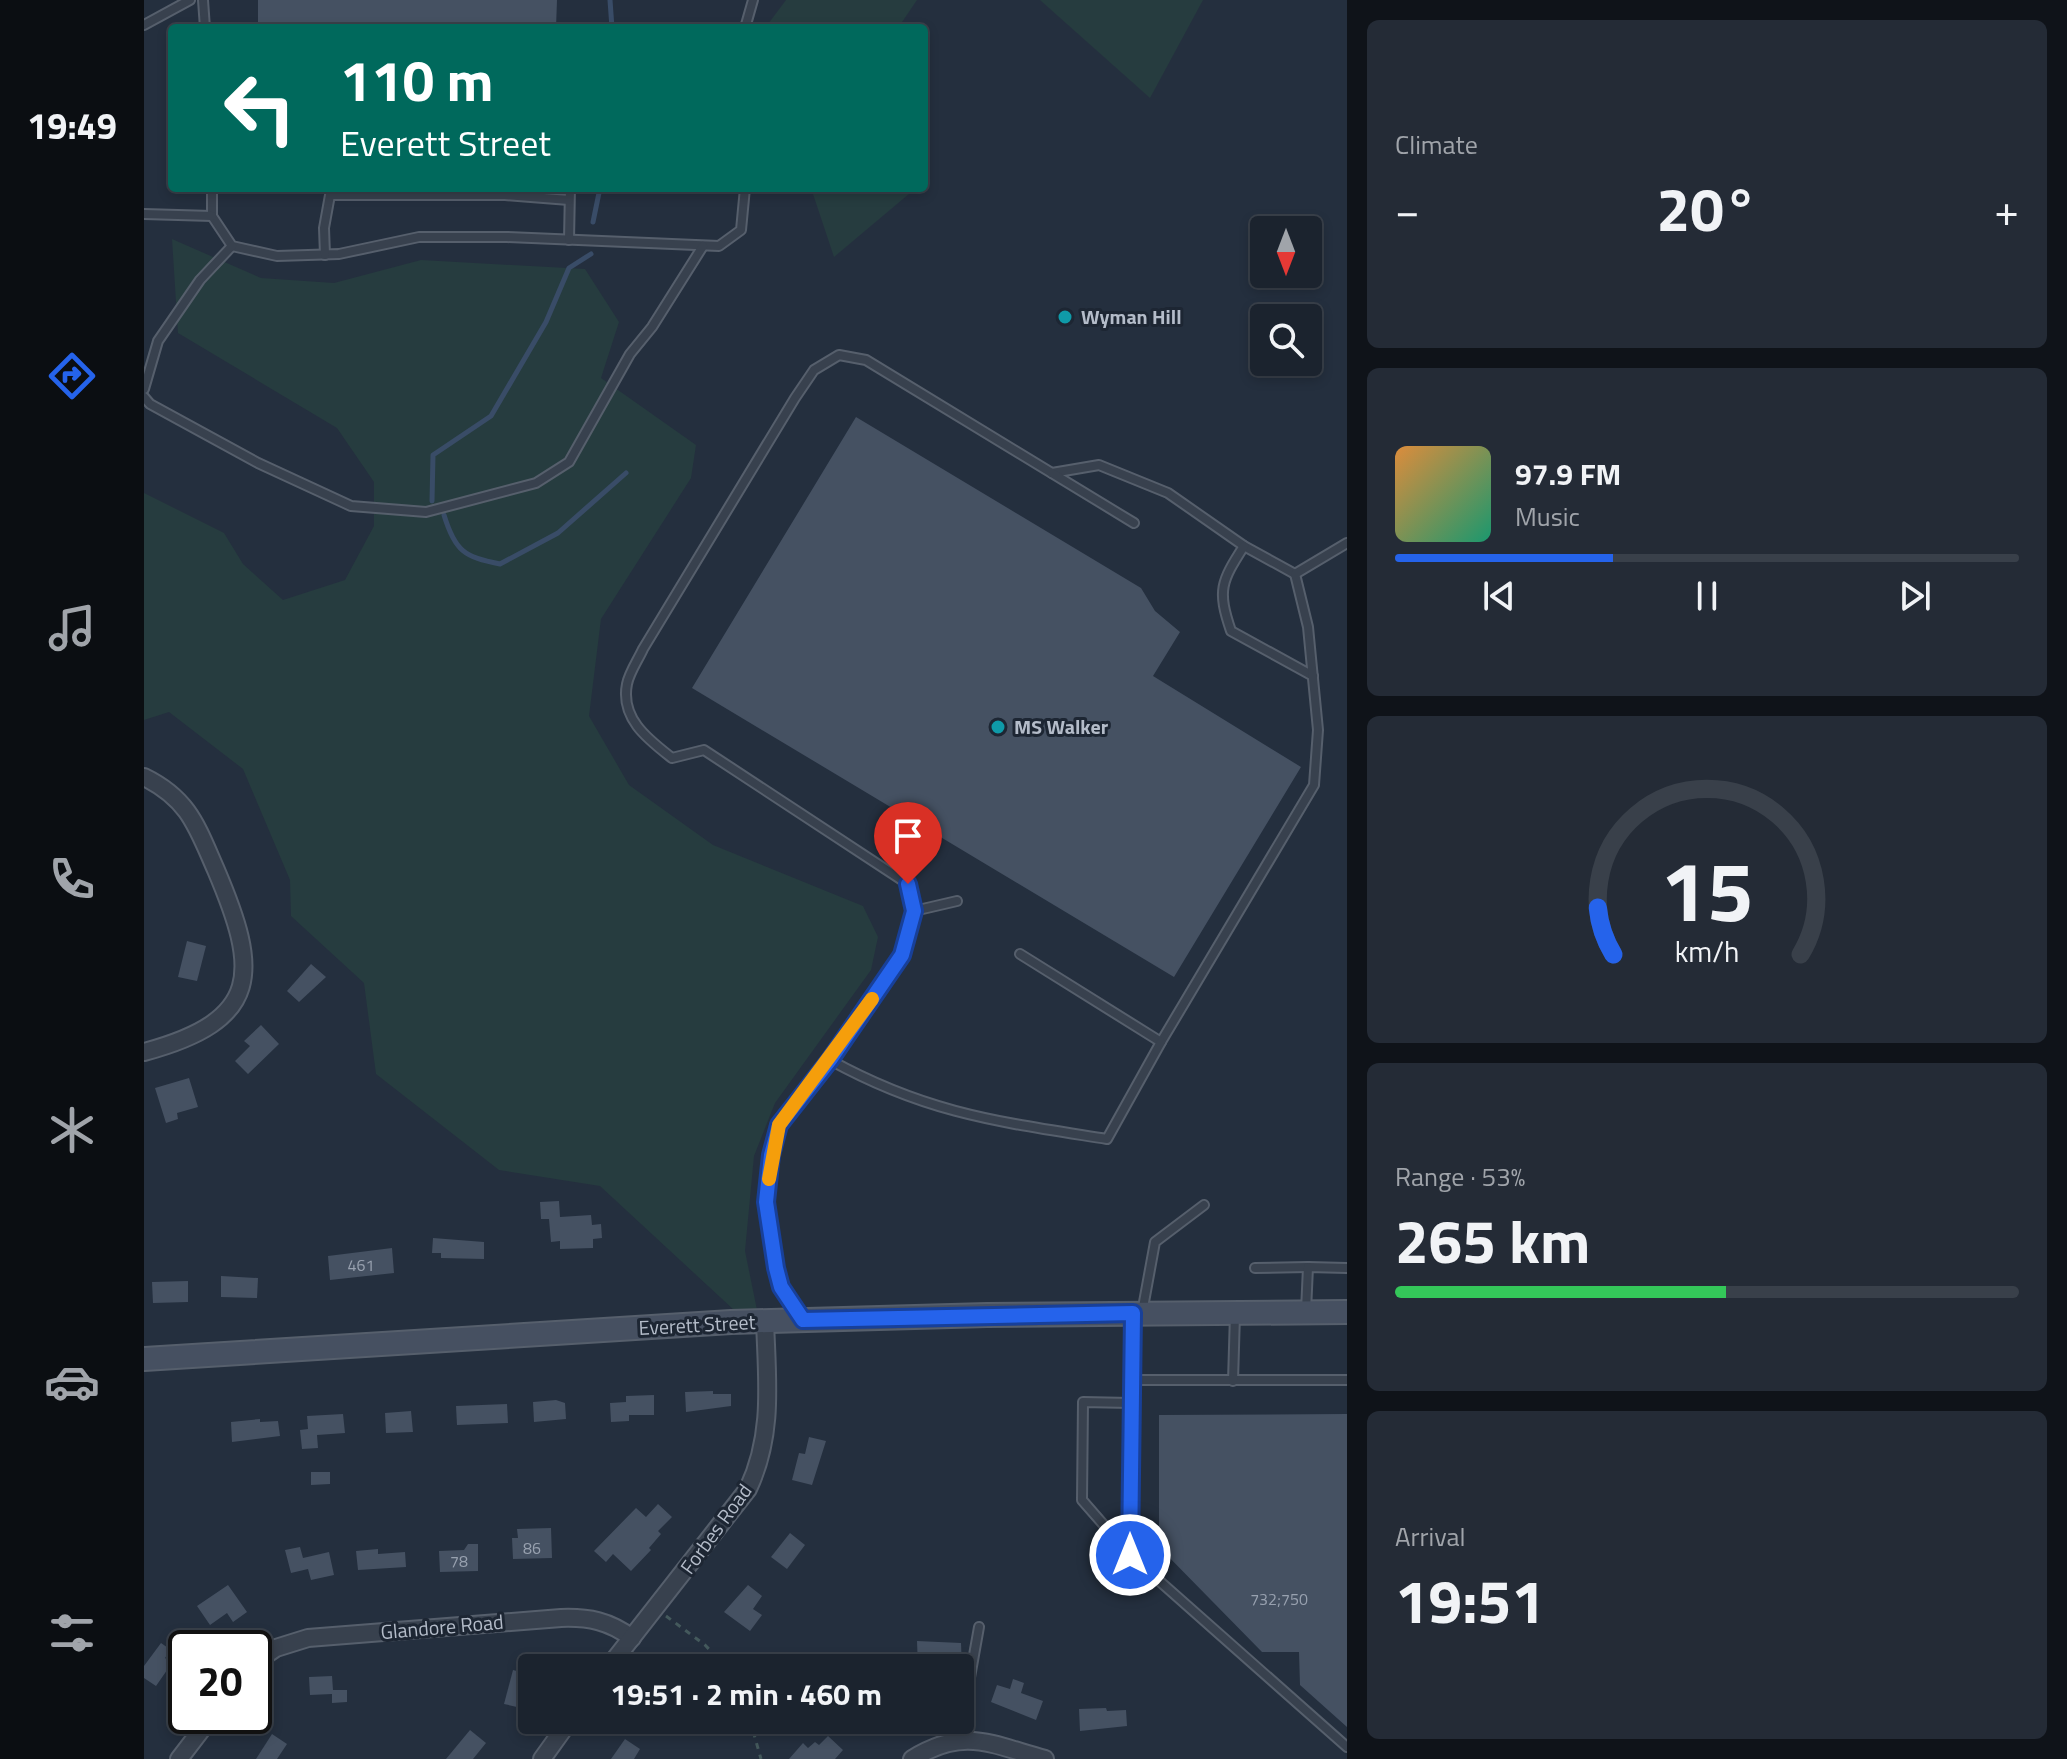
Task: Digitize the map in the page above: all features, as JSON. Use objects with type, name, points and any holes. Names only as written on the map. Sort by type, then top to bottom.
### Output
[{"type":"street","points":[[144,777],[160,785],[197,822],[234,912],[242,936],[245,963],[239,989],[228,1010],[197,1035],[144,1052]]},
{"type":"street","name":"Everett Street","points":[[144,1359],[765,1321],[1347,1312]]},
{"type":"street","name":"Forbes Road","points":[[619,1654],[748,1489],[757,1470],[768,1424],[765,1321]]},
{"type":"street","name":"Glandore Road","points":[[272,1651],[308,1638],[589,1617],[614,1625],[632,1638]]},
{"type":"street","points":[[179,1759],[198,1734]]},
{"type":"street","points":[[542,1759],[560,1734]]},
{"type":"street","points":[[912,1759],[931,1747],[959,1739],[1045,1759]]},
{"type":"lane","points":[[144,25],[190,0]]},
{"type":"lane","points":[[203,0],[205,24]]},
{"type":"lane","points":[[746,24],[753,0]]},
{"type":"lane","points":[[212,192],[212,216],[232,246],[277,256],[325,255],[419,237],[719,246],[741,230],[745,192]]},
{"type":"lane","points":[[569,240],[570,192]]},
{"type":"lane","points":[[325,255],[324,228],[330,195],[505,195],[569,200]]},
{"type":"lane","points":[[144,214],[212,216]]},
{"type":"lane","points":[[144,389],[158,341],[200,280],[232,246]]},
{"type":"lane","points":[[144,397],[150,404],[244,456],[351,506],[426,512],[536,483],[569,462],[630,354],[652,327],[703,246]]},
{"type":"lane","points":[[803,1320],[781,1287],[776,1268],[766,1202],[771,1155],[779,1125],[830,1060],[902,955],[914,911],[908,884],[704,750],[672,758],[640,733],[628,708],[626,685],[643,649],[795,398],[814,370],[839,355],[866,360],[1134,523]]},
{"type":"lane","points":[[830,1060],[881,1087],[961,1115],[1107,1139],[1314,785],[1318,730],[1308,627],[1295,574],[1244,546],[1168,493],[1099,465],[1051,473]]},
{"type":"lane","points":[[1295,574],[1347,543]]},
{"type":"lane","points":[[1244,546],[1227,572],[1221,600],[1231,631],[1313,676]]},
{"type":"lane","points":[[914,911],[957,901]]},
{"type":"lane","points":[[1020,954],[1161,1042]]},
{"type":"lane","points":[[1130,1555],[1130,1403],[1138,1313],[1155,1242],[1204,1205]]},
{"type":"lane","points":[[1306,1312],[1308,1267]]},
{"type":"lane","points":[[1255,1268],[1347,1268]]},
{"type":"lane","points":[[1233,1381],[1235,1313]]},
{"type":"lane","points":[[1133,1380],[1347,1380]]},
{"type":"lane","points":[[1130,1403],[1083,1402],[1082,1500],[1130,1555],[1347,1747]]},
{"type":"lane","points":[[959,1739],[979,1627]]},
{"type":"path","points":[[656,1608],[714,1654]]},
{"type":"path","points":[[754,1734],[761,1759]]},
{"type":"green space","points":[[786,0],[917,0],[901,24],[768,24]]},
{"type":"green space","points":[[1040,0],[1203,0],[1150,98]]},
{"type":"green space","points":[[812,192],[911,192],[834,257]]},
{"type":"green space","points":[[172,239],[261,278],[334,283],[421,260],[585,269],[619,322],[601,378],[696,445],[691,478],[601,619],[589,716],[629,785],[713,845],[863,906],[878,937],[871,970],[775,1103],[754,1156],[745,1251],[757,1310],[734,1310],[600,1186],[499,1170],[376,1074],[364,983],[291,916],[290,880],[243,769],[169,712],[144,720],[144,493],[224,533],[243,564],[283,600],[345,580],[374,526],[374,482],[337,428],[178,333]]},
{"type":"building","points":[[258,0],[557,0],[556,24],[258,24]]},
{"type":"building","name":"MS Walker","points":[[856,417],[1141,588],[1155,611],[1180,632],[1153,676],[1301,767],[1174,977],[692,688]]},
{"type":"building","points":[[187,941],[206,946],[197,981],[178,977]]},
{"type":"building","points":[[311,964],[326,977],[299,1002],[287,991]]},
{"type":"building","points":[[261,1025],[279,1044],[248,1074],[235,1061],[250,1046],[244,1041]]},
{"type":"building","points":[[189,1078],[198,1107],[177,1113],[178,1119],[166,1123],[155,1088]]},
{"type":"building","points":[[559,1201],[560,1217],[591,1215],[592,1225],[601,1224],[602,1238],[593,1239],[593,1248],[560,1249],[560,1241],[551,1242],[549,1219],[541,1219],[540,1202]]},
{"type":"building","points":[[433,1238],[484,1242],[484,1259],[441,1258],[441,1253],[432,1253]]},
{"type":"building","points":[[392,1248],[394,1273],[330,1280],[328,1256]]},
{"type":"building","points":[[221,1276],[258,1278],[257,1298],[221,1297]]},
{"type":"building","points":[[188,1281],[188,1302],[153,1303],[152,1282]]},
{"type":"building","points":[[713,1391],[713,1394],[731,1394],[731,1406],[686,1412],[685,1392]]},
{"type":"building","points":[[654,1395],[654,1415],[629,1415],[629,1421],[611,1422],[610,1403],[626,1402],[626,1396]]},
{"type":"building","points":[[556,1400],[565,1403],[566,1419],[534,1422],[533,1402]]},
{"type":"building","points":[[507,1404],[508,1423],[457,1425],[456,1406]]},
{"type":"building","points":[[411,1411],[413,1432],[386,1433],[385,1413]]},
{"type":"building","points":[[343,1414],[345,1433],[317,1435],[318,1448],[302,1449],[300,1430],[308,1429],[307,1416]]},
{"type":"building","points":[[1347,1414],[1347,1727],[1300,1685],[1299,1652],[1262,1652],[1159,1547],[1159,1415]]},
{"type":"building","points":[[260,1419],[260,1422],[278,1421],[280,1436],[232,1442],[231,1422]]},
{"type":"building","points":[[809,1437],[826,1441],[812,1485],[792,1480],[799,1453],[805,1454]]},
{"type":"building","points":[[311,1472],[330,1472],[330,1484],[311,1485]]},
{"type":"building","points":[[658,1504],[672,1517],[658,1531],[661,1534],[649,1548],[651,1550],[631,1571],[613,1554],[606,1562],[594,1551],[636,1508],[646,1517]]},
{"type":"building","points":[[551,1528],[552,1558],[513,1559],[512,1538],[518,1538],[517,1529]]},
{"type":"building","points":[[790,1533],[805,1545],[787,1569],[771,1557]]},
{"type":"building","points":[[468,1544],[478,1544],[478,1571],[440,1572],[439,1551],[464,1550]]},
{"type":"building","points":[[300,1547],[303,1558],[329,1552],[334,1575],[311,1580],[308,1569],[291,1573],[285,1550]]},
{"type":"building","points":[[378,1549],[378,1554],[405,1552],[406,1567],[358,1570],[356,1551]]},
{"type":"building","points":[[228,1585],[247,1612],[233,1622],[227,1613],[210,1625],[197,1606]]},
{"type":"building","points":[[748,1585],[762,1596],[753,1609],[762,1615],[750,1631],[724,1612]]},
{"type":"building","points":[[917,1641],[961,1643],[961,1654],[917,1654]]},
{"type":"building","points":[[161,1643],[168,1648],[165,1658],[168,1669],[156,1686],[144,1678],[144,1666]]},
{"type":"building","points":[[513,1670],[518,1671],[518,1707],[504,1704]]},
{"type":"building","points":[[332,1676],[333,1690],[347,1690],[347,1702],[332,1703],[332,1694],[310,1695],[309,1677]]},
{"type":"building","points":[[1013,1679],[1024,1683],[1021,1693],[1043,1701],[1036,1720],[991,1702],[997,1685],[1010,1689]]},
{"type":"building","points":[[1106,1708],[1107,1711],[1126,1710],[1127,1726],[1080,1731],[1079,1709]]},
{"type":"building","points":[[470,1730],[486,1743],[473,1759],[446,1759]]},
{"type":"building","points":[[272,1734],[287,1744],[277,1759],[256,1759]]},
{"type":"building","points":[[828,1736],[843,1750],[835,1759],[789,1759],[803,1743],[808,1748],[815,1742],[819,1745]]},
{"type":"building","points":[[625,1739],[640,1749],[634,1759],[611,1759]]},
{"type":"waterway","points":[[610,0],[612,24]]},
{"type":"waterway","points":[[593,222],[599,192]]},
{"type":"waterway","points":[[432,501],[433,455],[491,416],[546,322],[569,268],[591,254]]},
{"type":"waterway","points":[[444,515],[452,537],[463,550],[469,555],[500,564],[558,533],[626,473]]},
{"type":"slow traffic","points":[[769,1179],[771,1155],[779,1125],[830,1060],[872,999]]},
{"type":"place","name":"Wyman Hill","points":[[1065,317]]},
{"type":"place","name":"MS Walker","points":[[998,727]]},
{"type":"route","points":[[908,884],[914,911],[902,955],[830,1060],[779,1125],[771,1155],[766,1202],[781,1287],[803,1320],[1133,1313],[1130,1555]]}]
